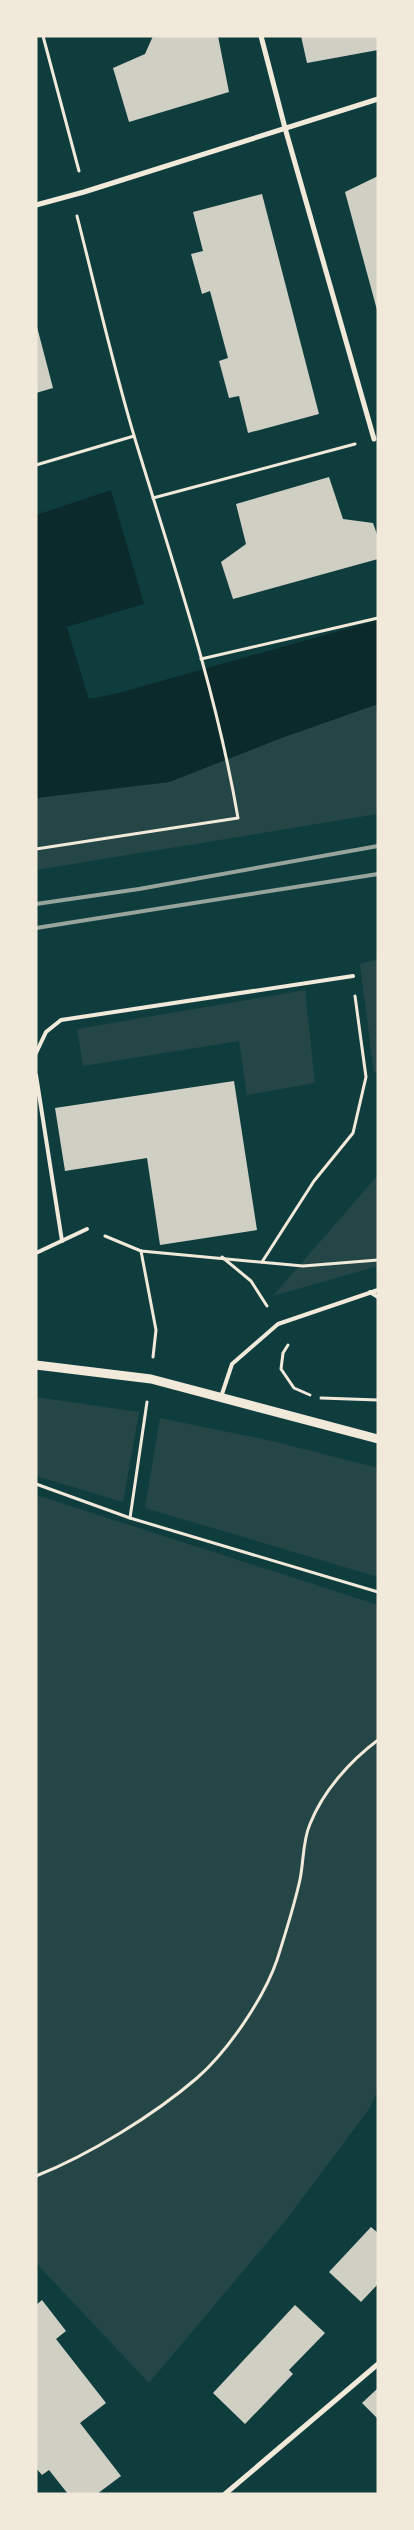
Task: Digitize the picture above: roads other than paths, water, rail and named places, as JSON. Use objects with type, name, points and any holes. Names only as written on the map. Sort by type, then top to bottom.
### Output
[{"type":"street","points":[[262,36],[285,128],[374,439]]},
{"type":"street","points":[[36,205],[84,192],[378,98]]},
{"type":"street","points":[[36,1365],[151,1379],[378,1439]]},
{"type":"street","points":[[225,2494],[378,2364]]},
{"type":"lane","points":[[36,1054],[46,1032],[61,1020],[353,976]]},
{"type":"lane","points":[[36,1075],[62,1241]]},
{"type":"lane","points":[[36,1253],[87,1229]]},
{"type":"lane","points":[[221,1397],[232,1364],[278,1324],[378,1290]]},
{"type":"lane","points":[[370,1292],[378,1296]]},
{"type":"railway","points":[[36,904],[139,889],[378,846]]},
{"type":"railway","points":[[36,928],[378,874]]}]
